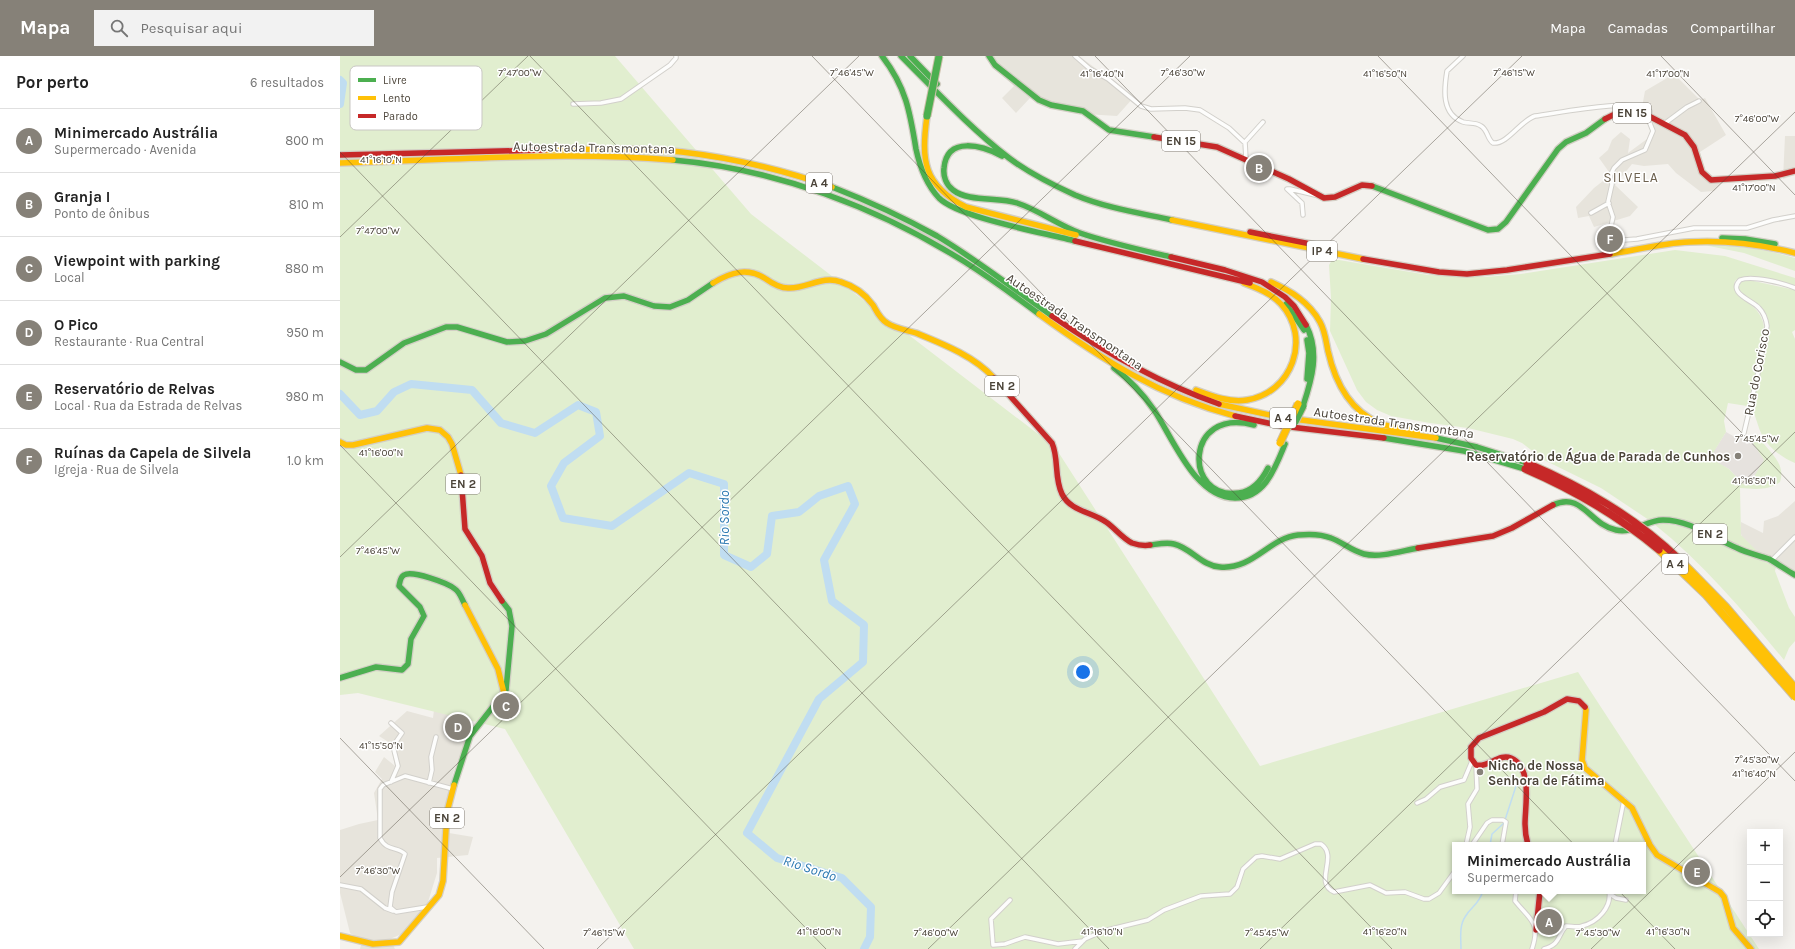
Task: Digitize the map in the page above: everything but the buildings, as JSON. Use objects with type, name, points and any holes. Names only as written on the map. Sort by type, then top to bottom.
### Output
[{"type":"main road","points":[[882,56],[892,69],[905,96],[913,125],[920,169],[931,188],[940,199],[963,212],[1171,260],[1266,280],[1284,287],[1295,294],[1311,309],[1319,320],[1332,369],[1339,386],[1346,398],[1359,412],[1380,424],[1423,432],[1430,437]]},
{"type":"main road","name":"IP 4","points":[[901,56],[988,141],[1030,172],[1076,195],[1123,210],[1159,218],[1309,249],[1439,272],[1467,274],[1507,270],[1686,242],[1715,241],[1741,243],[1795,253]]},
{"type":"main road","name":"IP 4","points":[[906,56],[1002,150],[1024,165],[1073,191],[1123,207],[1410,264],[1467,270],[1506,267],[1686,238],[1745,239],[1795,249]]},
{"type":"main road","points":[[910,56],[963,112]]},
{"type":"main road","points":[[935,56],[925,114],[923,156],[928,172],[935,185],[954,202],[966,207],[1080,236],[1108,241]]},
{"type":"main road","points":[[923,174],[919,155],[919,141],[939,56]]},
{"type":"main road","name":"EN 15","points":[[989,56],[995,65],[1039,100],[1051,105],[1083,110],[1109,130],[1212,145],[1291,180],[1324,198],[1332,198],[1356,187],[1365,185],[1383,190],[1485,229],[1495,230],[1506,222],[1556,151],[1564,144],[1586,133],[1611,116],[1636,113],[1650,116],[1689,139],[1695,150],[1700,169],[1711,180],[1775,176],[1795,171]]},
{"type":"main road","points":[[1159,218],[1116,210],[1071,195],[984,147],[972,145],[961,146],[951,153],[946,159],[944,174],[946,182],[957,193],[1007,200],[1033,210],[1071,229],[1262,287],[1275,294],[1288,305],[1303,328],[1309,353],[1309,370],[1300,405]]},
{"type":"main road","name":"Autoestrada Transmontana","points":[[340,163],[546,149],[681,152],[733,160],[778,171],[824,185],[871,203],[917,225],[974,260],[1089,340],[1143,372],[1171,386],[1209,400],[1251,412],[1288,419],[1454,441],[1495,451],[1526,466],[1590,501],[1629,526],[1657,548],[1701,590],[1795,697]]},
{"type":"main road","name":"Autoestrada Transmontana","points":[[340,155],[656,158],[725,167],[785,181],[818,191],[869,212],[971,265],[1081,342],[1140,380],[1215,411],[1274,425],[1429,444],[1526,466],[1558,476],[1600,499],[1632,520],[1658,540],[1711,591],[1795,688]]},
{"type":"main road","name":"EN 2","points":[[340,362],[356,370],[366,370],[404,343],[446,326],[457,327],[507,342],[525,342],[546,334],[605,298],[629,296],[658,307],[671,306],[681,303],[718,279],[741,271],[757,273],[779,286],[788,288],[834,280],[862,293],[881,318],[887,323],[920,335],[975,362],[987,370],[1052,443],[1056,452],[1060,487],[1067,500],[1074,507],[1104,520],[1120,536],[1134,544],[1144,546],[1167,543],[1176,544],[1206,563],[1223,568],[1249,561],[1280,540],[1296,535],[1327,537],[1360,554],[1376,555],[1493,536],[1506,531],[1553,505],[1566,500],[1578,504],[1605,527],[1633,531],[1658,521],[1668,521],[1701,530],[1739,549],[1771,561],[1795,575]]},
{"type":"main road","points":[[1081,342],[1089,352],[1116,370],[1137,388],[1154,410],[1200,483],[1221,498],[1235,499],[1256,492],[1264,485],[1271,474],[1282,444],[1300,405],[1314,370],[1314,352],[1306,323],[1299,311],[1289,300],[1275,289],[1260,281],[1240,274]]},
{"type":"main road","points":[[1143,372],[1150,372],[1179,385],[1202,392],[1236,400],[1247,400],[1258,397],[1270,392],[1280,384],[1291,370],[1297,350],[1297,338],[1294,322],[1285,308],[1273,297],[1261,290],[1234,279]]},
{"type":"main road","points":[[1274,425],[1268,427],[1230,422],[1217,427],[1202,443],[1198,461],[1201,470],[1208,483],[1223,492],[1244,492],[1253,488],[1263,477],[1282,444]]},
{"type":"main road","name":"EN 2","points":[[340,442],[346,445],[353,445],[431,427],[440,430],[448,437],[453,446],[462,476],[463,518],[466,531],[482,554],[490,583],[511,615],[512,629],[507,684],[504,693],[470,736],[452,789],[447,818],[442,886],[439,897],[399,942],[363,946],[344,935],[340,936]]},
{"type":"main road","points":[[340,678],[376,667],[402,670],[408,664],[411,639],[424,616],[420,607],[399,586],[401,578],[409,573],[446,582],[456,588],[495,663],[504,693]]},
{"type":"main road","points":[[495,663],[501,667],[509,665]]},
{"type":"main road","points":[[1527,842],[1525,835],[1526,782],[1522,769],[1515,760],[1503,757],[1498,758],[1484,766],[1474,763],[1470,749],[1472,744],[1478,739],[1544,712],[1565,700],[1576,700],[1583,704],[1586,710],[1582,760],[1584,766],[1634,810],[1650,846],[1657,855],[1720,892],[1724,899],[1733,928],[1751,949]]},
{"type":"main road","points":[[1536,930],[1540,894]]},
{"type":"street","points":[[573,104],[601,103],[621,99],[670,65],[676,56]]},
{"type":"street","points":[[1075,56],[1091,70],[1108,79],[1141,106],[1151,109],[1185,108],[1200,110],[1229,128],[1245,143]]},
{"type":"street","points":[[1464,56],[1447,70],[1446,106],[1449,112],[1462,121],[1477,124],[1483,127],[1493,143],[1501,142],[1524,121],[1535,116],[1619,105],[1645,108],[1650,111],[1649,121],[1653,131],[1646,148],[1642,153],[1622,160],[1610,174],[1612,184],[1609,203],[1613,217],[1610,233],[1617,238],[1627,240],[1688,229],[1747,228],[1773,220],[1795,216]]},
{"type":"street","points":[[1664,124],[1687,107],[1699,101]]},
{"type":"street","points":[[1246,159],[1245,143],[1262,122]]},
{"type":"street","points":[[1303,215],[1302,203],[1287,190],[1290,188],[1316,195]]},
{"type":"street","points":[[1591,213],[1609,203]]},
{"type":"street","name":"Rua do Corisco","points":[[1743,437],[1767,326],[1765,318],[1759,308],[1739,294],[1736,290],[1736,286],[1740,280],[1750,278],[1795,288]]},
{"type":"street","points":[[1771,561],[1795,537]]},
{"type":"street","points":[[391,723],[402,732],[393,746],[398,766],[391,782]]},
{"type":"street","points":[[429,783],[432,770],[431,757],[436,737]]},
{"type":"street","points":[[1417,803],[1426,799],[1440,787],[1463,781],[1468,776],[1474,763]]},
{"type":"street","points":[[1467,842],[1470,827],[1468,804],[1476,792],[1478,785],[1474,763]]},
{"type":"street","points":[[393,911],[390,906],[392,892],[405,854],[385,846],[380,838],[378,832],[380,816],[380,789],[383,785],[405,776],[452,789]]},
{"type":"street","points":[[1616,842],[1624,800]]},
{"type":"street","points":[[1474,842],[1487,823],[1492,820],[1503,820],[1506,822],[1503,842]]},
{"type":"street","points":[[1010,900],[990,919],[993,945],[1005,944],[1025,937],[1059,944],[1083,941],[1104,931],[1148,920],[1164,910],[1201,896],[1229,894],[1237,887],[1244,868],[1255,858],[1262,856],[1280,859],[1316,844],[1322,845],[1326,849],[1328,860],[1325,883],[1328,888],[1335,892],[1369,885],[1386,893],[1405,892],[1429,899],[1439,893],[1452,875]]},
{"type":"street","points":[[340,885],[361,888],[385,908],[393,911],[399,912],[431,907]]},
{"type":"street","points":[[1516,894],[1515,901],[1531,919],[1536,930],[1532,949]]},
{"type":"street","points":[[1544,949],[1558,941],[1566,926],[1581,927],[1596,920],[1608,906],[1609,894]]},
{"type":"street","points":[[1611,894],[1616,898],[1626,900]]},
{"type":"street","points":[[1075,949],[1083,941]]},
{"type":"shaded area","points":[[987,56],[1079,56],[1134,97],[1117,116],[1085,114],[1042,105],[1030,98],[1016,113],[1002,98],[1014,86],[991,65]]},
{"type":"shaded area","points":[[1674,74],[1700,100],[1705,98],[1726,135],[1700,152],[1705,170],[1712,176],[1728,176],[1714,191],[1701,192],[1676,173],[1668,164],[1644,166],[1632,164],[1615,185],[1638,207],[1630,216],[1594,227],[1589,216],[1578,218],[1576,207],[1594,188],[1608,177],[1609,172],[1599,158],[1608,150],[1612,140],[1621,132],[1630,139],[1628,153],[1647,139],[1651,131],[1650,126],[1640,118],[1645,91]]},
{"type":"shaded area","points":[[1785,136],[1795,136],[1795,175],[1783,179]]},
{"type":"shaded area","points":[[1726,432],[1735,437],[1749,437],[1765,460],[1749,485],[1743,484],[1729,469],[1709,459]]},
{"type":"shaded area","points":[[1795,501],[1795,579],[1779,570],[1746,542],[1740,531],[1741,522],[1763,533],[1764,521],[1778,516]]},
{"type":"shaded area","points":[[434,710],[474,716],[453,773],[443,832],[473,837],[468,855],[437,858],[437,873],[428,902],[422,914],[404,933],[390,939],[395,949],[360,949],[361,940],[350,933],[340,893],[340,830],[378,820],[374,793],[382,779],[375,772],[384,757],[395,766],[390,743],[379,736],[407,711],[433,718]]},
{"type":"green space","points":[[340,56],[615,56],[751,214],[1055,447],[1260,766],[1578,672],[1747,931],[1747,937],[1751,937],[1759,949],[634,949],[505,729],[358,693],[340,695]]},
{"type":"green space","points":[[1704,245],[1750,248],[1795,258],[1795,271],[1744,253]]},
{"type":"green space","points":[[1675,250],[1725,256],[1795,278],[1795,286],[1773,279],[1755,276],[1747,276],[1735,281],[1734,288],[1736,293],[1754,307],[1759,314],[1763,322],[1764,333],[1751,398],[1747,406],[1728,403],[1724,421],[1726,432],[1710,458],[1729,469],[1743,484],[1749,485],[1764,460],[1749,437],[1758,435],[1778,462],[1781,475],[1780,482],[1766,488],[1740,488],[1741,535],[1760,554],[1693,524],[1649,520],[1601,488],[1544,460],[1522,443],[1513,439],[1468,428],[1391,416],[1377,410],[1366,402],[1357,390],[1330,331],[1331,298],[1329,265],[1332,260],[1428,275],[1485,277],[1521,274]]},
{"type":"green space","points":[[1749,280],[1795,290],[1795,330],[1792,332],[1795,339],[1795,463],[1777,453],[1767,443],[1760,432],[1754,411],[1754,394],[1766,349],[1768,326],[1766,316],[1761,307],[1738,289],[1741,282]]},
{"type":"green space","points":[[1662,523],[1690,528],[1776,567],[1775,571],[1789,608],[1795,617],[1795,641],[1789,648],[1784,660],[1707,572],[1654,524]]},
{"type":"waterway","name":"Rio Sordo","points":[[340,80],[343,83],[340,104]]},
{"type":"waterway","name":"Rio Sordo","points":[[340,394],[360,415],[377,411],[394,392],[411,384],[472,390],[501,423],[535,433],[578,405],[596,412],[600,436],[564,463],[551,486],[563,518],[612,526],[689,473],[724,484],[724,555],[751,567],[767,554],[772,516],[799,512],[819,496],[848,486],[855,504],[824,560],[832,601],[864,625],[863,662],[819,699],[747,833],[777,858],[842,878],[871,907],[870,937],[864,949]]},
{"type":"waterway","points":[[1491,842],[1492,834],[1504,823],[1518,780]]},
{"type":"waterway","points":[[1461,949],[1463,921],[1477,903],[1482,894]]},
{"type":"traffic: fast","points":[[882,56],[897,78],[902,89],[912,123],[919,163],[930,187],[939,198],[949,205],[983,218],[1075,241]]},
{"type":"traffic: fast","points":[[901,56],[981,134],[1009,158],[1025,169],[1058,187],[1087,200],[1123,210],[1172,220]]},
{"type":"traffic: fast","points":[[910,56],[937,84]]},
{"type":"traffic: fast","points":[[927,116],[939,56]]},
{"type":"traffic: fast","points":[[989,56],[995,65],[1039,100],[1051,105],[1083,111],[1109,130],[1154,137]]},
{"type":"traffic: fast","points":[[1372,186],[1488,230],[1498,229],[1506,222],[1558,149],[1566,142],[1586,133],[1605,119]]},
{"type":"traffic: fast","points":[[1002,156],[976,147],[959,147],[952,151],[947,158],[944,168],[948,186],[959,194],[975,198],[1017,203],[1080,233],[1171,257]]},
{"type":"traffic: fast","points":[[673,160],[750,172],[825,194],[861,208],[897,224],[965,262],[1039,314]]},
{"type":"traffic: fast","points":[[832,187],[911,222],[937,236],[981,265],[1052,316]]},
{"type":"traffic: fast","points":[[1722,238],[1745,239],[1775,244]]},
{"type":"traffic: fast","points":[[340,362],[356,370],[366,370],[404,343],[446,327],[457,327],[507,342],[525,341],[546,334],[605,298],[624,296],[654,306],[670,307],[688,300],[713,283]]},
{"type":"traffic: fast","points":[[1286,304],[1304,330]]},
{"type":"traffic: fast","points":[[1303,406],[1312,376],[1314,355],[1313,345],[1306,325]]},
{"type":"traffic: fast","points":[[1307,340],[1309,353],[1307,379]]},
{"type":"traffic: fast","points":[[1114,368],[1131,382],[1150,404],[1177,450],[1197,478],[1208,488],[1221,495],[1235,498],[1245,497],[1254,493],[1268,480],[1285,444]]},
{"type":"traffic: fast","points":[[1295,422],[1303,406]]},
{"type":"traffic: fast","points":[[1254,425],[1231,423],[1214,429],[1204,440],[1199,455],[1201,470],[1208,483],[1221,492],[1239,493],[1253,487],[1263,477],[1268,468]]},
{"type":"traffic: fast","points":[[1384,438],[1464,451],[1525,469]]},
{"type":"traffic: fast","points":[[1436,438],[1477,447],[1527,463]]},
{"type":"traffic: fast","points":[[1553,505],[1563,502],[1571,502],[1579,505],[1607,527],[1622,531],[1663,520],[1683,523],[1701,530],[1741,550],[1769,559],[1795,575]]},
{"type":"traffic: fast","points":[[1150,545],[1171,543],[1186,549],[1208,564],[1220,567],[1232,567],[1242,564],[1288,537],[1306,534],[1327,537],[1360,553],[1370,555],[1391,554],[1418,548]]},
{"type":"traffic: fast","points":[[340,678],[376,667],[402,670],[408,664],[411,639],[424,616],[420,607],[399,586],[401,578],[404,575],[414,574],[451,586],[457,590],[465,605]]},
{"type":"traffic: fast","points":[[454,785],[470,736],[506,690],[512,626],[509,610],[502,601]]},
{"type":"traffic: slow","points":[[927,116],[925,132],[925,159],[928,170],[933,180],[941,190],[952,199],[966,207],[1076,235]]},
{"type":"traffic: slow","points":[[545,150],[631,149],[682,152],[758,165],[832,187]]},
{"type":"traffic: slow","points":[[340,163],[549,156],[632,157],[673,160]]},
{"type":"traffic: slow","points":[[1172,220],[1363,259]]},
{"type":"traffic: slow","points":[[1610,254],[1669,244],[1702,242],[1742,243],[1795,253]]},
{"type":"traffic: slow","points":[[713,283],[726,276],[740,272],[759,275],[785,288],[795,288],[827,280],[841,282],[855,288],[863,294],[873,305],[877,313],[890,325],[916,333],[958,351],[977,363],[994,378]]},
{"type":"traffic: slow","points":[[1271,282],[1286,289],[1299,298],[1316,315],[1323,329],[1331,362],[1339,384],[1359,411],[1384,425],[1418,431]]},
{"type":"traffic: slow","points":[[1196,390],[1215,397],[1241,401],[1263,395],[1276,387],[1286,376],[1296,347],[1295,332],[1290,318],[1281,304],[1273,297],[1264,291],[1244,283]]},
{"type":"traffic: slow","points":[[1039,314],[1108,361],[1156,387],[1207,408],[1235,416]]},
{"type":"traffic: slow","points":[[1219,404],[1279,417],[1436,438]]},
{"type":"traffic: slow","points":[[1280,443],[1298,404]]},
{"type":"traffic: slow","points":[[340,442],[346,445],[353,445],[427,428],[440,430],[448,437],[452,444],[461,475]]},
{"type":"traffic: slow","points":[[1659,550],[1706,595],[1795,697]]},
{"type":"traffic: slow","points":[[1679,559],[1726,607],[1795,688]]},
{"type":"traffic: slow","points":[[465,605],[498,669],[504,693]]},
{"type":"traffic: slow","points":[[1585,707],[1582,760],[1585,768],[1632,808],[1650,845],[1657,855],[1720,892],[1724,897],[1733,928],[1751,949]]},
{"type":"traffic: slow","points":[[340,936],[373,944],[399,942],[439,895],[443,881],[447,812],[454,785]]},
{"type":"traffic: jam","points":[[1605,119],[1613,115],[1633,113],[1645,114],[1685,135],[1694,147],[1702,172],[1711,180],[1775,176],[1795,171]]},
{"type":"traffic: jam","points":[[1154,137],[1217,147],[1289,179],[1324,198],[1335,197],[1362,185],[1372,186]]},
{"type":"traffic: jam","points":[[340,155],[545,150]]},
{"type":"traffic: jam","points":[[1250,232],[1321,246]]},
{"type":"traffic: jam","points":[[1075,241],[1250,283]]},
{"type":"traffic: jam","points":[[1363,259],[1439,272],[1467,274],[1507,270],[1610,254]]},
{"type":"traffic: jam","points":[[1171,257],[1225,270],[1262,282],[1285,297],[1294,306],[1306,325]]},
{"type":"traffic: jam","points":[[1052,316],[1132,366],[1197,396],[1219,404]]},
{"type":"traffic: jam","points":[[994,378],[1052,443],[1058,482],[1062,494],[1066,500],[1076,508],[1106,522],[1132,543],[1150,545]]},
{"type":"traffic: jam","points":[[1235,416],[1282,426],[1384,438]]},
{"type":"traffic: jam","points":[[1527,463],[1568,482],[1607,504],[1644,529],[1679,559]]},
{"type":"traffic: jam","points":[[1525,469],[1561,486],[1612,515],[1659,550]]},
{"type":"traffic: jam","points":[[461,475],[465,529],[482,556],[490,583],[502,601]]},
{"type":"traffic: jam","points":[[1418,548],[1493,536],[1512,528],[1553,505]]},
{"type":"traffic: jam","points":[[1527,842],[1525,827],[1525,778],[1518,763],[1511,758],[1502,757],[1485,764],[1476,765],[1471,758],[1471,747],[1479,738],[1544,712],[1567,699],[1579,701],[1585,707]]},
{"type":"traffic: jam","points":[[1536,930],[1540,894]]},
{"type":"place","name":"Granja I","points":[[1259,168]]},
{"type":"place","name":"Ruínas da Capela de Silvela","points":[[1610,239]]},
{"type":"place","name":"Reservatório de Água de Parada de Cunhos","points":[[1738,456]]},
{"type":"place","name":"Viewpoint with parking","points":[[506,706]]},
{"type":"place","name":"O Pico","points":[[458,727]]},
{"type":"place","name":"Nicho de Nossa Senhora de Fátima","points":[[1480,772]]},
{"type":"place","name":"Reservatório de Relvas","points":[[1697,872]]},
{"type":"place","name":"Minimercado Austrália","points":[[1549,922]]},
{"type":"district","name":"SILVELA","points":[[1631,177]]}]
